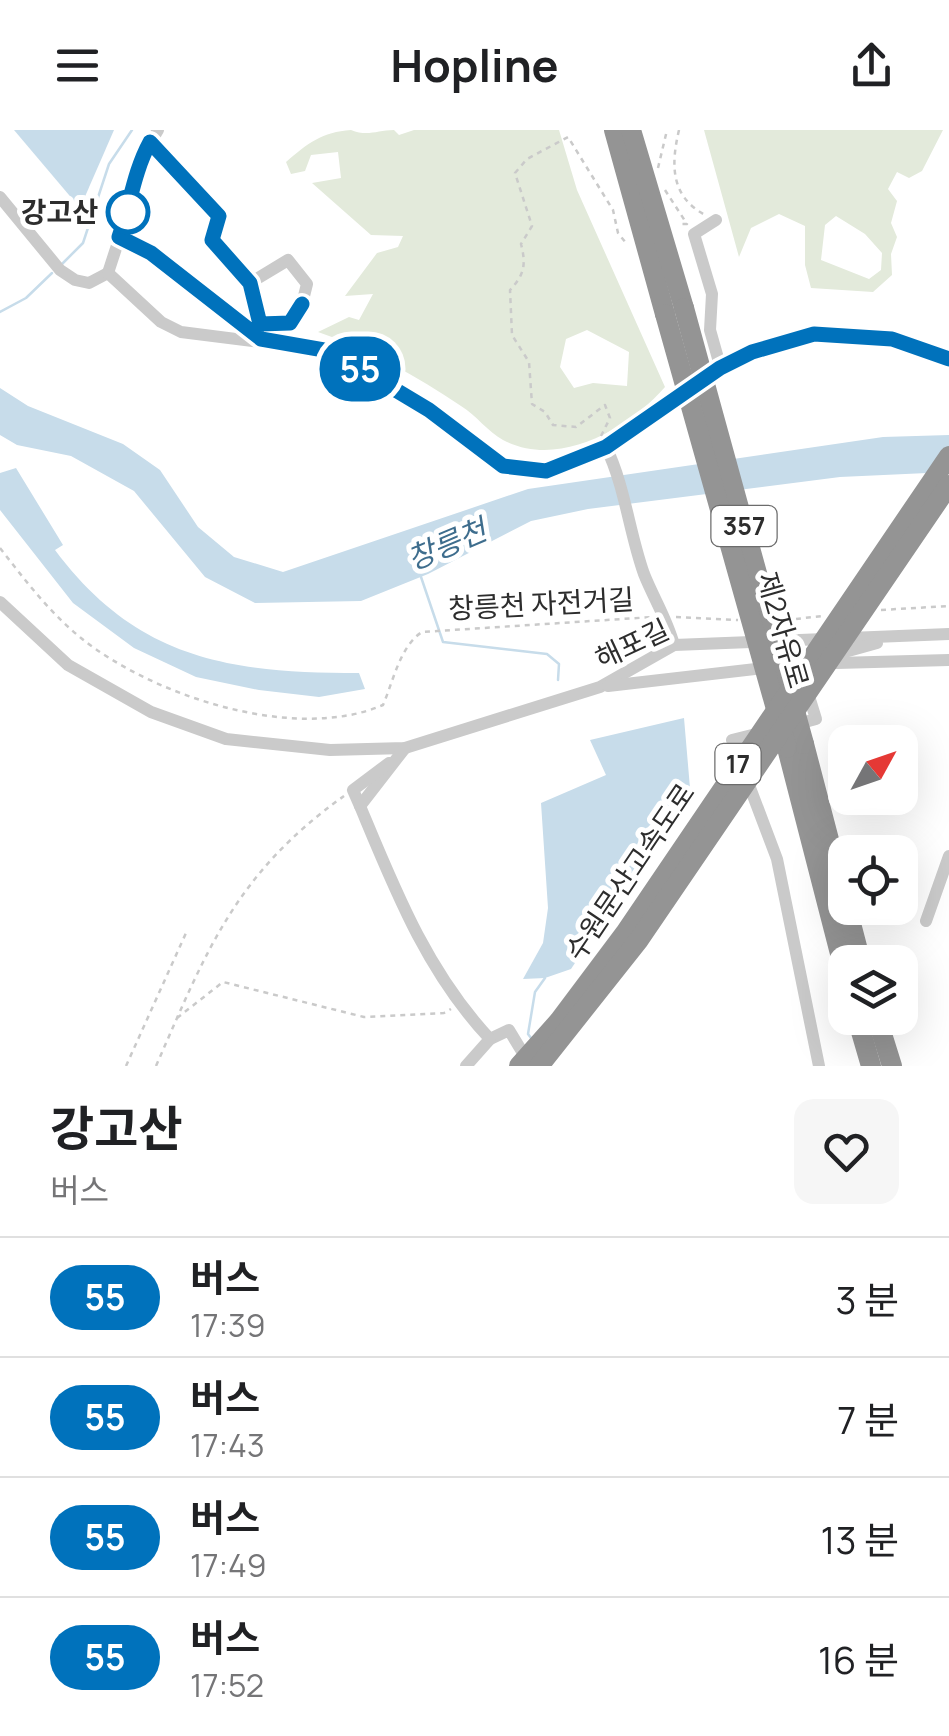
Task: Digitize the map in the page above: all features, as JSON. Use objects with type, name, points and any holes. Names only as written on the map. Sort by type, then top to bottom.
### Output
[{"type":"highway","name":"제2자유로","points":[[614,130],[675,311]]},
{"type":"highway","name":"제2자유로","points":[[631,130],[675,311],[796,746],[828,847]]},
{"type":"highway","name":"수원문산고속도로","points":[[519,1066],[559,1022],[626,933],[949,456]]},
{"type":"highway","name":"수원문산고속도로","points":[[539,1066],[638,941],[949,484]]},
{"type":"highway","name":"제2자유로","points":[[796,746],[839,945]]},
{"type":"highway","points":[[862,1035],[871,1066]]},
{"type":"highway","points":[[882,1035],[892,1066]]},
{"type":"street","points":[[0,196],[38,244],[74,280],[89,283],[108,273],[134,193],[138,164],[154,136],[219,216],[212,240],[250,283],[261,339]]},
{"type":"street","points":[[716,220],[694,234],[712,294],[710,330],[720,368]]},
{"type":"street","points":[[119,237],[151,253],[261,339]]},
{"type":"street","points":[[250,283],[288,260],[308,284],[290,323],[260,324]]},
{"type":"street","points":[[108,273],[161,322],[181,332],[261,339],[324,350],[429,410],[503,466],[546,471],[603,442],[720,368],[752,352],[814,334],[892,339],[949,359]]},
{"type":"street","points":[[603,442],[616,467],[645,576],[667,616],[674,645]]},
{"type":"street","points":[[0,602],[68,666],[120,698],[187,727],[276,747],[406,748]]},
{"type":"street","name":"해포길","points":[[406,748],[600,687],[674,645],[949,634]]},
{"type":"street","points":[[799,664],[894,639]]},
{"type":"street","points":[[600,687],[799,664],[949,660]]},
{"type":"street","points":[[799,664],[816,719],[732,740],[777,859],[820,1066]]},
{"type":"street","points":[[406,748],[353,790],[420,945],[460,1004],[490,1039]]},
{"type":"street","points":[[360,806],[406,748]]},
{"type":"street","points":[[926,921],[949,856]]},
{"type":"street","points":[[466,1066],[490,1039],[508,1030],[530,1066]]},
{"type":"path","points":[[667,130],[658,169],[664,190],[686,224],[678,224]]},
{"type":"path","points":[[679,130],[672,156],[675,184],[691,207],[716,220]]},
{"type":"path","points":[[603,442],[610,418],[605,406],[576,427],[553,425],[532,404],[529,362],[512,335],[510,290],[521,278],[526,262],[520,244],[532,226],[515,173],[527,159],[568,136],[613,210],[618,232],[626,243]]},
{"type":"path","name":"창릉천 자전거길","points":[[0,548],[36,594],[84,640],[164,685],[247,712],[325,717],[363,714],[383,705],[412,638],[430,630],[667,616],[753,621]]},
{"type":"path","points":[[868,612],[949,606]]},
{"type":"path","points":[[770,622],[829,616]]},
{"type":"path","points":[[156,1066],[205,953],[240,896],[284,844],[353,790]]},
{"type":"path","points":[[126,1066],[186,932]]},
{"type":"path","points":[[176,1019],[223,982],[364,1018],[444,1013],[460,1004]]},
{"type":"green space","points":[[394,130],[399,135],[414,130],[559,130],[577,190],[665,387],[632,417],[591,440],[547,450],[525,448],[498,437],[466,410],[410,374],[318,332],[349,317],[359,320],[373,294],[345,296],[377,253],[398,247],[403,236],[371,235],[312,183],[341,178],[338,152],[311,155],[305,171],[291,174],[286,162],[301,149],[332,133]],"holes":[[[587,330],[629,352],[627,386],[593,383],[574,388],[560,367],[566,339]]]},
{"type":"green space","points":[[704,130],[943,130],[922,171],[909,178],[897,172],[888,189],[897,201],[891,223],[897,237],[891,254],[892,275],[873,292],[811,288],[805,265],[805,226],[779,214],[751,228],[739,257]],"holes":[[[836,216],[865,234],[882,253],[881,270],[869,279],[821,260],[825,225]]]},
{"type":"water","points":[[14,130],[114,130],[80,208]]},
{"type":"water","name":"창릉천","points":[[0,388],[28,406],[123,444],[160,470],[198,527],[234,557],[283,572],[528,489],[883,437],[949,435],[949,472],[840,477],[588,509],[531,521],[428,574],[361,601],[255,603],[205,577],[134,491],[71,456],[17,445],[0,435]]},
{"type":"water","points":[[16,468],[63,545],[55,550],[86,587],[119,616],[190,653],[269,669],[359,673],[365,689],[319,697],[259,690],[196,677],[134,648],[73,603],[0,510],[0,473]]},
{"type":"water","points":[[684,718],[690,788],[571,969],[545,978],[523,979],[543,943],[548,908],[541,803],[606,775],[590,740]]},
{"type":"waterway","points":[[62,264],[83,243],[109,164],[132,130]]},
{"type":"waterway","points":[[0,312],[26,298],[52,273]]},
{"type":"waterway","name":"창릉천","points":[[420,574],[443,642],[547,654],[559,664],[558,680]]},
{"type":"waterway","points":[[531,1038],[528,1034],[535,992],[545,978]]},
{"type":"bus line","name":"55","points":[[302,304],[290,323],[260,324],[250,283],[212,240],[219,216],[150,142],[138,164],[134,193],[119,237],[151,253],[261,339],[324,350],[349,362],[429,410],[479,452],[503,466],[546,471],[606,447],[720,368],[752,352],[814,334],[892,339],[949,359]]},
{"type":"place","name":"강고산","points":[[128,212]]}]
